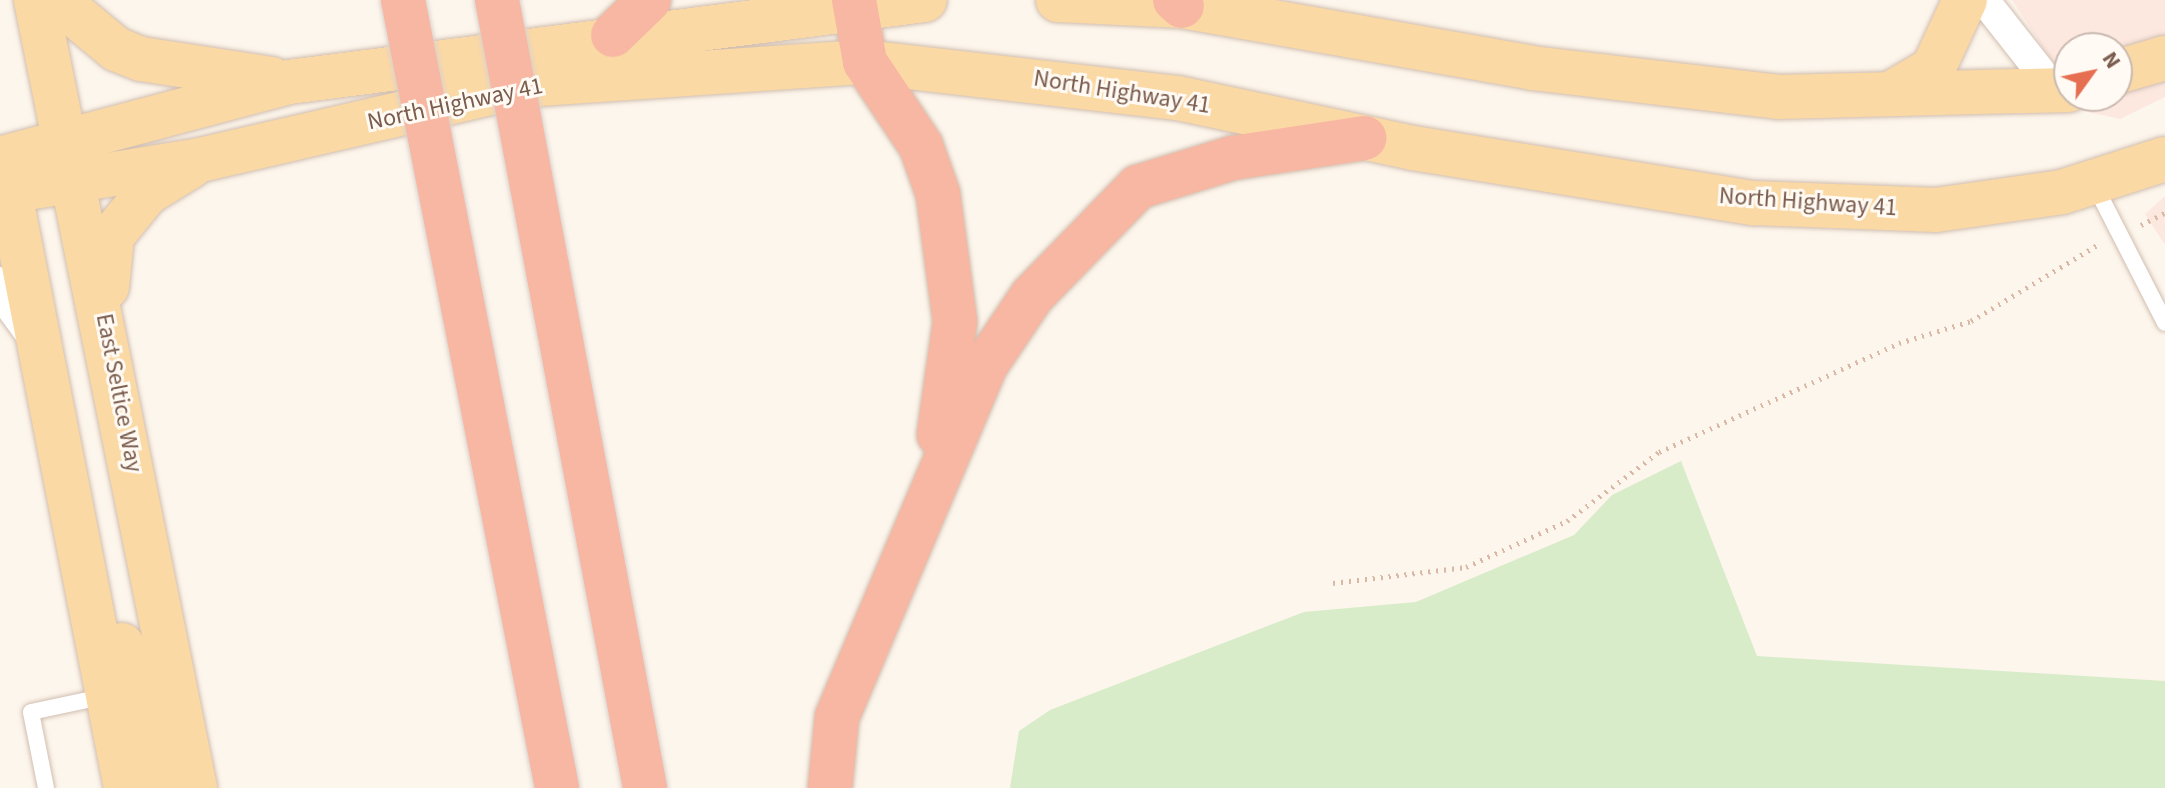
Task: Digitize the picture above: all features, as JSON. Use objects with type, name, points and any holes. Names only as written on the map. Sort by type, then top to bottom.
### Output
[{"type":"highway","points":[[403,0],[557,788]]},
{"type":"highway","points":[[497,0],[645,788]]},
{"type":"highway","points":[[613,35],[649,0]]},
{"type":"highway","points":[[852,3],[865,62],[921,146],[938,194],[955,322],[931,496]]},
{"type":"highway","points":[[830,788],[837,717],[985,366],[1032,296],[1138,187],[1232,158],[1365,138]]},
{"type":"main road","name":"East Seltice Way","points":[[36,0],[105,320],[195,788]]},
{"type":"main road","points":[[57,0],[116,49],[141,59],[289,82]]},
{"type":"main road","name":"North Highway 41","points":[[72,160],[289,82],[852,3],[925,0]]},
{"type":"main road","points":[[1058,0],[1179,3],[1532,68],[1778,97],[2053,92]]},
{"type":"main road","points":[[1890,94],[1933,69],[1965,0]]},
{"type":"main road","points":[[2133,67],[2165,58]]},
{"type":"main road","name":"North Highway 41","points":[[72,160],[200,160],[525,85],[865,62],[1178,98],[1365,138],[1754,203],[1867,210],[1974,205],[2094,182],[2165,159]]},
{"type":"main road","points":[[2094,182],[2098,155],[2165,133]]},
{"type":"main road","points":[[72,160],[2,170],[126,788]]},
{"type":"main road","points":[[105,320],[112,236],[147,193],[200,160]]},
{"type":"main road","points":[[74,523],[128,663],[161,788]]},
{"type":"street","points":[[1984,0],[2053,80]]},
{"type":"street","points":[[0,286],[38,338]]},
{"type":"lane","points":[[2094,182],[2118,236],[2165,323]]},
{"type":"lane","points":[[46,788],[31,712],[107,695]]},
{"type":"path","points":[[1333,583],[1466,567],[1567,521],[1659,452],[1899,343],[1971,321],[2064,261],[2165,213]]},
{"type":"shaded area","points":[[2012,0],[2165,0],[2165,97],[2120,119],[2088,112],[2133,112],[2133,32],[2053,32],[2053,63]]},
{"type":"shaded area","points":[[2165,196],[2165,245],[2145,214]]},
{"type":"green space","points":[[1681,461],[1757,656],[2165,681],[2165,788],[1010,788],[1019,731],[1050,710],[1304,612],[1416,602],[1574,535],[1612,495]]}]
